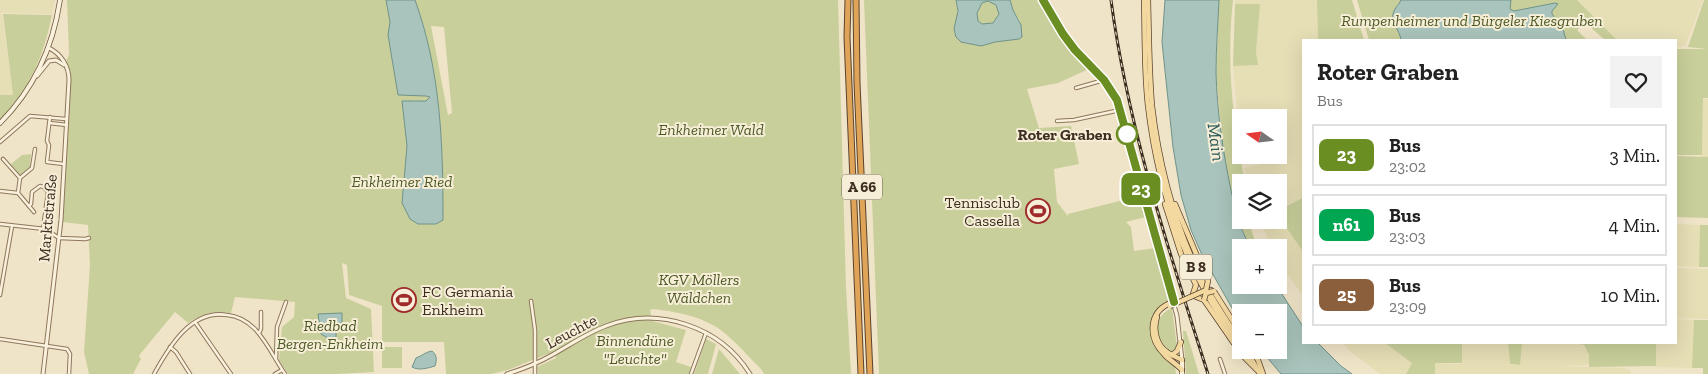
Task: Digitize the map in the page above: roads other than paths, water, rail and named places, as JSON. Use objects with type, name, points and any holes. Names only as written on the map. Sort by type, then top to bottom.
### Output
[{"type":"highway","name":"A 66","points":[[848,0],[848,56],[861,374]]},
{"type":"highway","name":"A 66","points":[[856,0],[857,83],[870,374]]},
{"type":"main road","points":[[0,123],[18,103],[35,79],[49,48],[60,0]]},
{"type":"main road","name":"B 8","points":[[1146,0],[1145,59],[1148,105],[1161,180],[1176,228],[1193,270],[1212,305],[1232,334]]},
{"type":"main road","name":"B 8","points":[[1146,0],[1152,105],[1167,185],[1178,223],[1195,266],[1210,295],[1232,328]]},
{"type":"main road","points":[[1161,180],[1165,207],[1176,241],[1196,285],[1194,295]]},
{"type":"main road","points":[[1167,185],[1208,280],[1206,289]]},
{"type":"main road","points":[[1182,372],[1171,357],[1157,345],[1152,327],[1156,313],[1162,307],[1206,289],[1214,291],[1232,320]]},
{"type":"main road","points":[[1204,300],[1206,293],[1214,291]]},
{"type":"main road","points":[[1194,295],[1204,300],[1244,358],[1259,372]]},
{"type":"main road","points":[[1171,357],[1177,351],[1181,342]]},
{"type":"main road","points":[[1171,357],[1182,360],[1182,372]]},
{"type":"main road","name":"B 8","points":[[1249,359],[1259,372]]},
{"type":"main road","points":[[1251,359],[1259,372]]},
{"type":"main road","points":[[1257,359],[1259,372]]},
{"type":"street","points":[[1043,0],[1075,50],[1104,80],[1120,110],[1177,316],[1182,360]]},
{"type":"street","points":[[49,48],[58,54],[65,65]]},
{"type":"street","points":[[35,79],[49,61],[56,60],[65,65]]},
{"type":"street","name":"Marktstraße","points":[[43,374],[59,238],[69,76],[65,65]]},
{"type":"street","points":[[1076,88],[1104,80]]},
{"type":"street","points":[[1058,121],[1120,110]]},
{"type":"street","points":[[0,142],[30,116],[67,119]]},
{"type":"street","points":[[50,117],[47,141],[50,145],[48,162],[64,164]]},
{"type":"street","points":[[49,123],[67,125]]},
{"type":"street","points":[[18,193],[20,178],[32,168],[35,149]]},
{"type":"street","points":[[3,159],[20,178]]},
{"type":"street","points":[[29,206],[31,204],[32,192],[40,186],[44,187],[48,192],[43,229]]},
{"type":"street","points":[[0,191],[18,193],[34,212]]},
{"type":"street","points":[[0,224],[43,229],[59,238],[89,238]]},
{"type":"street","points":[[0,294],[12,226]]},
{"type":"street","points":[[531,301],[535,330],[535,374]]},
{"type":"street","points":[[276,360],[277,326],[286,302]]},
{"type":"street","points":[[258,333],[261,329],[261,312]]},
{"type":"street","points":[[154,374],[170,347],[183,331],[194,322],[212,314],[229,315],[243,320],[258,333],[285,374]]},
{"type":"street","name":"Leuchte","points":[[507,374],[535,364],[596,330],[629,319],[651,318],[670,320],[692,326],[706,333],[731,352],[750,374]]},
{"type":"street","points":[[194,322],[231,374]]},
{"type":"street","points":[[691,374],[706,333]]},
{"type":"street","points":[[0,339],[68,351],[70,354],[70,374]]},
{"type":"street","points":[[170,347],[176,352],[190,374]]},
{"type":"street","points":[[1220,359],[1225,374]]},
{"type":"street","points":[[275,374],[282,370]]},
{"type":"water","points":[[386,0],[415,0],[424,27],[435,81],[441,136],[443,220],[436,224],[418,224],[410,219],[402,203],[407,146],[402,101],[426,101],[430,97],[398,95],[388,35],[390,22]]},
{"type":"water","points":[[956,0],[1010,0],[1021,25],[1022,37],[981,46],[961,42],[956,37],[954,29],[958,11]],"holes":[[[988,1],[996,5],[999,14],[993,23],[982,24],[978,21],[977,13],[982,3]]]},
{"type":"water","name":"Main","points":[[1165,0],[1219,0],[1216,73],[1221,132],[1232,194],[1232,229],[1242,229],[1247,239],[1232,239],[1232,294],[1282,294],[1302,325],[1302,344],[1319,344],[1352,374],[1281,374],[1268,359],[1287,359],[1287,304],[1232,304],[1232,308],[1202,255],[1191,230],[1181,195],[1173,147],[1162,42]]},
{"type":"water","name":"Rumpenheimer und Bürgeler Kiesgruben","points":[[1401,0],[1511,0],[1510,9],[1514,11],[1555,3],[1558,4],[1552,11],[1552,14],[1563,29],[1566,39],[1401,39],[1393,18],[1395,9]]},
{"type":"water","points":[[342,313],[342,323],[323,324],[324,328],[336,327],[336,337],[331,340],[321,334],[318,314]]},
{"type":"water","points":[[432,351],[436,358],[435,366],[421,369],[412,367],[416,358]]},
{"type":"railway","points":[[1111,0],[1118,48],[1151,189],[1208,374]]},
{"type":"place","name":"Roter Graben","points":[[1127,134]]},
{"type":"place","name":"Tennisclub Cassella","points":[[1038,211]]},
{"type":"place","name":"FC Germania Enkheim","points":[[404,300]]},
{"type":"park label","name":"Enkheimer Wald","points":[[711,129]]},
{"type":"park label","name":"Enkheimer Ried","points":[[402,181]]},
{"type":"park label","name":"KGV Möllers Wäldchen","points":[[699,288]]},
{"type":"park label","name":"Riedbad Bergen-Enkheim","points":[[330,334]]},
{"type":"park label","name":"Binnendüne \"Leuchte\"","points":[[635,349]]}]
